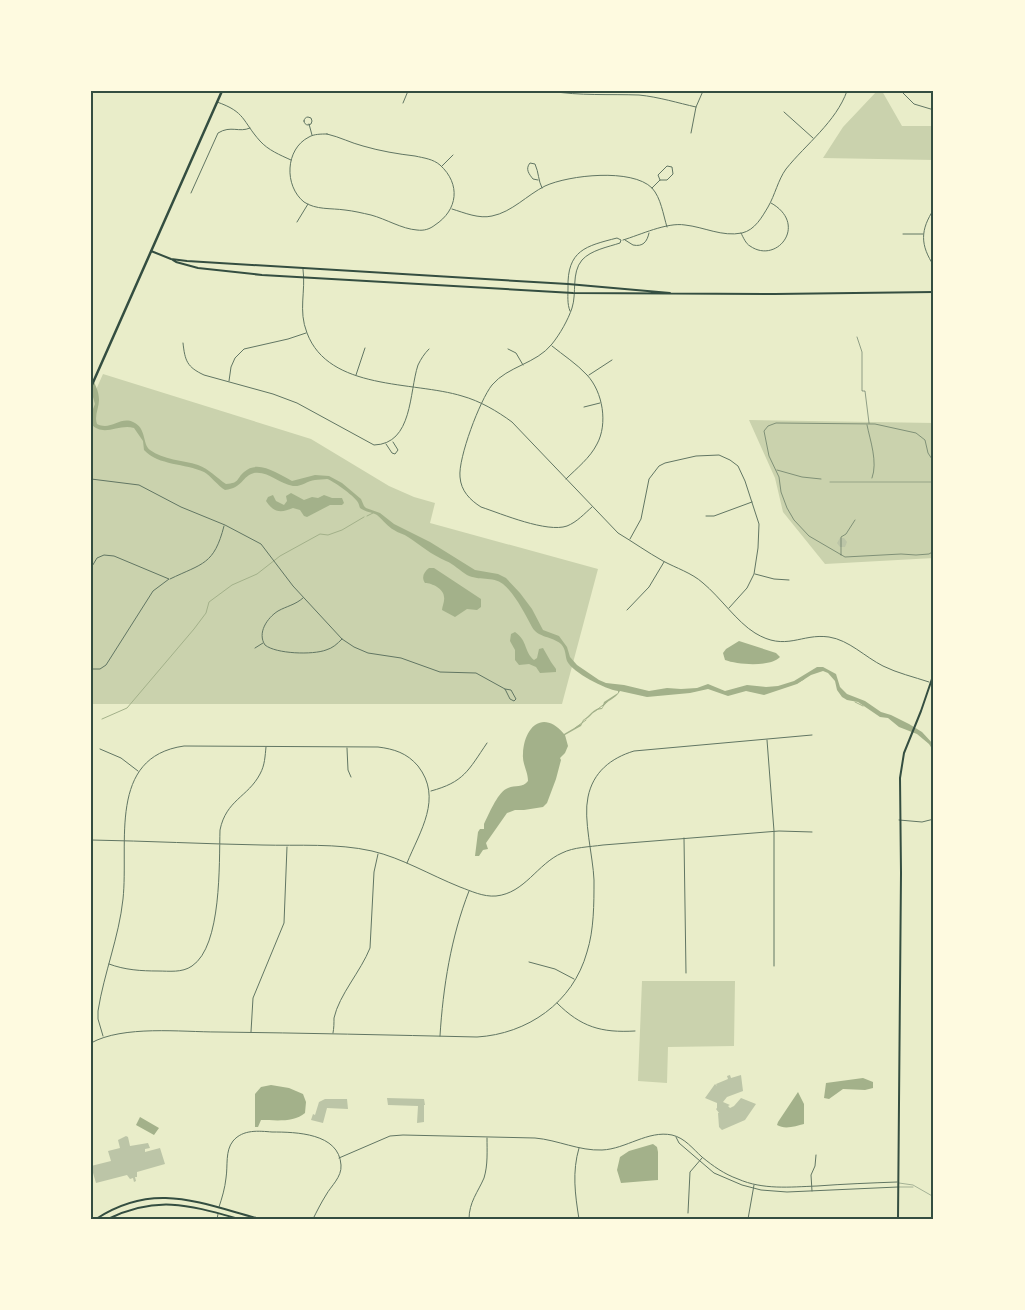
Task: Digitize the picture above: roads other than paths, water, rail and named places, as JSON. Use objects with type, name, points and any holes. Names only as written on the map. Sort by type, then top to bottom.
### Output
[{"type":"main road","points":[[91,387],[222,91]]},
{"type":"main road","points":[[151,251],[176,262],[198,268],[304,277],[573,294],[844,294],[934,292]]},
{"type":"main road","points":[[171,259],[568,284],[677,294]]},
{"type":"main road","points":[[898,1219],[900,773],[908,740],[934,672]]},
{"type":"main road","points":[[172,1204],[173,1197]]},
{"type":"main road","points":[[96,1219],[112,1209],[135,1201],[173,1197],[260,1219]]},
{"type":"main road","points":[[108,1219],[141,1206],[172,1204],[239,1219]]},
{"type":"main road","points":[[218,1213],[219,1208]]},
{"type":"main road","points":[[112,1209],[115,1215]]},
{"type":"street","points":[[403,103],[408,91]]},
{"type":"street","points":[[550,91],[573,94],[639,95],[696,107]]},
{"type":"street","points":[[691,133],[696,107],[703,91]]},
{"type":"street","points":[[570,311],[568,293],[569,273],[574,257],[588,246],[617,238],[621,240],[684,224],[725,233],[740,233],[759,222],[785,171],[834,116],[847,91]]},
{"type":"street","points":[[901,91],[914,104],[934,110]]},
{"type":"street","points":[[217,102],[240,114],[262,143],[278,155],[291,160]]},
{"type":"street","points":[[784,112],[814,138]]},
{"type":"street","points":[[309,124],[312,136]]},
{"type":"street","points":[[191,193],[218,133],[226,129],[245,130],[250,128]]},
{"type":"street","points":[[327,134],[362,146],[429,159],[441,166],[454,185],[451,209],[443,220],[430,228],[418,231],[359,212],[315,207],[304,202],[295,191],[289,170],[297,147],[312,136],[327,134]]},
{"type":"street","points":[[441,166],[453,155]]},
{"type":"street","points":[[538,180],[534,179],[528,170],[527,166],[530,163],[535,164],[539,173],[538,180],[542,188]]},
{"type":"street","points":[[652,188],[660,180],[667,180],[673,174],[672,167],[667,166],[658,175],[660,180]]},
{"type":"street","points":[[451,209],[476,216],[491,217],[503,213],[542,188],[565,179],[590,176],[625,178],[639,180],[652,188],[661,204],[667,227]]},
{"type":"street","points":[[740,233],[750,246],[762,251],[780,246],[787,235],[788,221],[780,208],[770,202]]},
{"type":"street","points":[[297,222],[309,204]]},
{"type":"street","points":[[934,209],[925,222],[924,234],[926,252],[934,266]]},
{"type":"street","points":[[625,239],[633,245],[642,245],[646,242],[650,232]]},
{"type":"street","points":[[903,234],[924,234]]},
{"type":"street","points":[[592,507],[574,522],[556,528],[545,527],[501,514],[473,502],[466,494],[462,485],[460,468],[468,437],[492,385],[506,374],[541,354],[551,345],[567,320],[572,308],[576,274],[582,260],[593,252],[620,243],[621,240]]},
{"type":"street","points":[[303,268],[302,307],[307,333],[321,355],[337,368],[356,375],[462,396],[491,408],[512,422],[618,533],[636,546],[702,581],[730,608],[743,624],[755,633],[769,640],[795,642],[818,637],[830,637],[841,640],[883,666],[931,683]]},
{"type":"street","points":[[229,382],[231,367],[235,358],[244,349],[288,340],[307,333]]},
{"type":"street","points":[[184,342],[188,364],[194,370],[204,375],[274,394],[297,403],[317,412],[374,445],[386,444],[400,431],[405,420],[418,366],[421,358],[429,349]]},
{"type":"street","points":[[551,345],[588,376],[599,395],[603,417],[600,439],[590,455],[566,479]]},
{"type":"street","points":[[356,375],[365,348]]},
{"type":"street","points":[[508,349],[516,353],[523,365]]},
{"type":"street","points":[[588,376],[612,360]]},
{"type":"street","points":[[584,407],[600,402]]},
{"type":"street","points":[[386,444],[392,453],[395,454],[398,450],[392,440]]},
{"type":"street","points":[[629,540],[641,519],[650,479],[659,466],[696,456],[719,455],[725,457],[738,466],[745,480],[759,524],[754,574],[747,588],[730,608]]},
{"type":"street","points":[[91,479],[139,485],[181,507],[225,525],[261,544],[303,597],[342,639],[363,651],[402,658],[440,672],[476,673],[505,689],[511,690],[516,698],[514,701],[510,699],[505,689]]},
{"type":"street","points":[[706,516],[714,516],[752,502]]},
{"type":"street","points":[[91,669],[100,669],[106,665],[153,591],[169,579],[199,566],[209,559],[219,545],[225,525]]},
{"type":"street","points":[[91,568],[97,558],[109,554],[169,579]]},
{"type":"street","points":[[627,610],[649,588],[665,562]]},
{"type":"street","points":[[754,574],[774,579],[789,580]]},
{"type":"street","points":[[303,597],[295,605],[278,611],[269,619],[262,631],[263,643],[277,651],[320,652],[330,649],[342,639]]},
{"type":"street","points":[[255,648],[263,643]]},
{"type":"street","points":[[91,1043],[104,1036],[130,1032],[251,1032],[477,1037],[503,1034],[521,1028],[536,1020],[562,998],[575,979],[587,953],[591,932],[594,879],[588,797],[592,783],[608,763],[634,751],[812,735]]},
{"type":"street","points":[[767,740],[774,832],[774,966]]},
{"type":"street","points":[[430,792],[447,787],[461,778],[487,744]]},
{"type":"street","points":[[104,1036],[98,1019],[98,1011],[123,899],[128,796],[139,771],[159,754],[175,747],[184,746],[266,746],[388,748],[408,756],[424,774],[430,792],[430,804],[427,816],[406,864]]},
{"type":"street","points":[[108,964],[133,970],[176,971],[188,968],[204,952],[217,909],[220,830],[230,806],[252,786],[259,776],[265,762],[266,746]]},
{"type":"street","points":[[347,747],[348,770],[351,777]]},
{"type":"street","points":[[100,749],[121,758],[139,771]]},
{"type":"street","points":[[900,820],[922,822],[934,818]]},
{"type":"street","points":[[91,840],[342,847],[378,853],[485,896],[508,893],[520,887],[544,865],[562,852],[591,847],[684,838],[774,832],[812,832]]},
{"type":"street","points":[[684,838],[686,973]]},
{"type":"street","points":[[251,1032],[253,998],[284,923],[287,846]]},
{"type":"street","points":[[333,1034],[334,1018],[338,1008],[370,948],[374,872],[378,853]]},
{"type":"street","points":[[440,1036],[443,992],[456,927],[469,891]]},
{"type":"street","points":[[530,962],[555,969],[575,979]]},
{"type":"street","points":[[556,1003],[586,1025],[600,1030],[635,1031]]},
{"type":"street","points":[[219,1208],[226,1179],[228,1150],[234,1140],[242,1134],[297,1132],[309,1134],[328,1143],[335,1150],[341,1168],[338,1177],[313,1219]]},
{"type":"street","points":[[339,1158],[390,1136],[544,1139],[579,1148],[606,1150],[620,1147],[654,1134],[676,1136],[682,1139],[702,1157],[728,1175],[754,1184],[774,1187],[898,1182]]},
{"type":"street","points":[[676,1136],[679,1143],[714,1173],[753,1189],[774,1192],[898,1187]]},
{"type":"street","points":[[469,1219],[470,1204],[486,1169],[487,1137]]},
{"type":"street","points":[[579,1148],[573,1179],[579,1219]]},
{"type":"street","points":[[812,1191],[811,1175],[815,1166],[816,1156]]},
{"type":"street","points":[[688,1213],[690,1172],[702,1157]]},
{"type":"street","points":[[748,1219],[754,1184]]},
{"type":"street","points":[[216,1219],[218,1213]]},
{"type":"lane","points":[[830,482],[933,482]]},
{"type":"lane","points":[[898,1182],[913,1184],[934,1197]]},
{"type":"lane","points":[[898,1187],[914,1186]]},
{"type":"waterway","points":[[367,516],[373,513]]},
{"type":"waterway","points":[[102,719],[127,708],[194,629],[206,613],[209,602],[232,585],[257,574],[280,556],[320,534],[328,535],[342,530],[364,517]]},
{"type":"waterway","points":[[797,683],[804,679]]},
{"type":"waterway","points":[[594,712],[607,702]]},
{"type":"waterway","points":[[855,702],[863,706]]},
{"type":"waterway","points":[[575,728],[586,720]]}]
